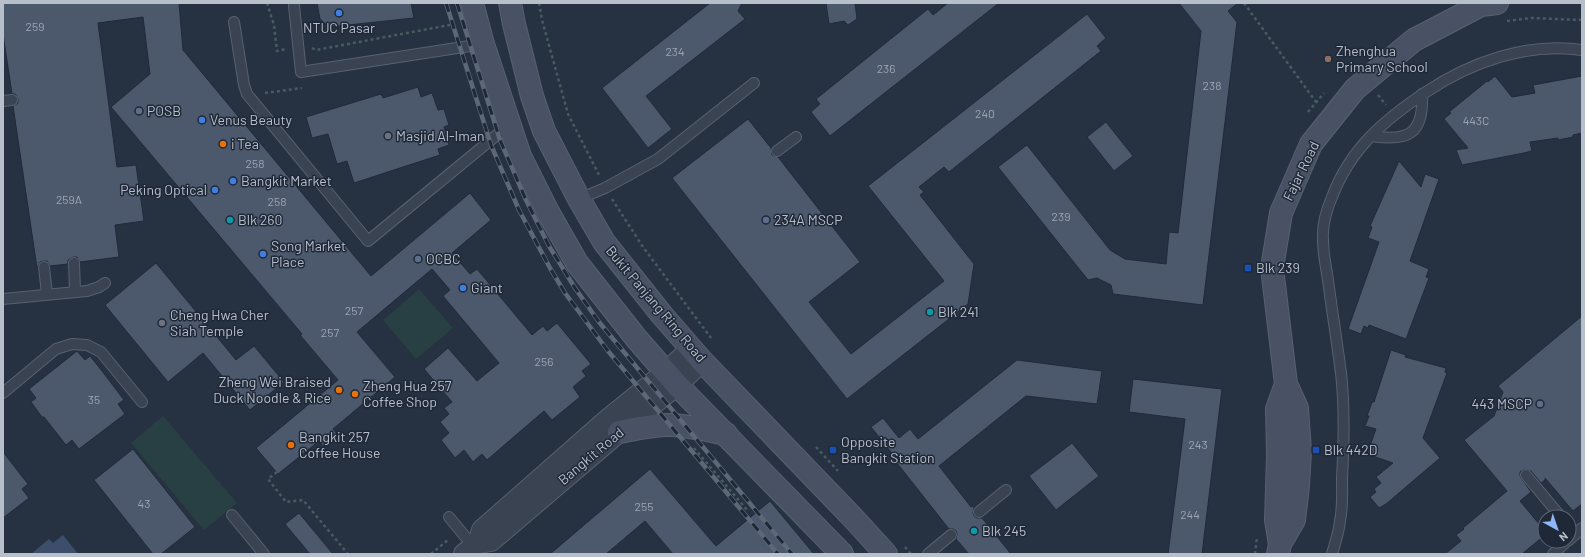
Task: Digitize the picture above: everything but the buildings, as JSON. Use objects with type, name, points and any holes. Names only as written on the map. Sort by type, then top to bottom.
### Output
[{"type":"main road","points":[[472,3],[482,44],[520,156],[548,212],[577,263],[636,338],[672,378],[842,554]]},
{"type":"main road","name":"Bukit Panjang Ring Road","points":[[510,3],[532,96],[544,131],[579,199],[604,242],[697,355],[855,520],[893,548]]},
{"type":"main road","name":"Fajar Road","points":[[1279,549],[1276,520],[1278,454],[1277,409],[1286,384],[1272,268],[1281,214],[1311,144],[1355,89],[1414,40],[1480,5],[1497,3]]},
{"type":"main road","points":[[619,432],[652,426],[671,425],[694,427],[726,434]]},
{"type":"street","name":"Bangkit Road","points":[[472,549],[491,541],[619,432],[697,355]]},
{"type":"street","name":"Bangkit Road","points":[[472,549],[482,530],[607,420],[672,378]]},
{"type":"lane","points":[[294,6],[301,72],[482,44]]},
{"type":"lane","points":[[234,22],[244,85],[247,94],[368,240],[509,125]]},
{"type":"lane","points":[[1332,554],[1340,521],[1344,428],[1341,374],[1324,250],[1323,231],[1326,213],[1339,179],[1352,158],[1394,115],[1422,94],[1459,72],[1498,57],[1532,50],[1554,48],[1582,50]]},
{"type":"lane","points":[[579,199],[606,188],[658,159],[754,84]]},
{"type":"lane","points":[[1372,136],[1396,138],[1413,131],[1420,123],[1422,114],[1422,94]]},
{"type":"lane","points":[[777,152],[796,137]]},
{"type":"lane","points":[[74,263],[76,292]]},
{"type":"lane","points":[[44,267],[47,294]]},
{"type":"lane","points":[[3,299],[76,292],[93,289],[105,282]]},
{"type":"lane","points":[[3,393],[56,349],[72,344],[87,345],[101,352],[142,402]]},
{"type":"lane","points":[[1526,475],[1554,509]]},
{"type":"lane","points":[[979,512],[1006,490]]},
{"type":"lane","points":[[232,515],[264,554]]},
{"type":"lane","points":[[449,517],[472,549]]},
{"type":"lane","points":[[928,554],[951,535]]},
{"type":"path","points":[[267,3],[274,25],[277,51],[307,45],[316,50],[455,24]]},
{"type":"path","points":[[539,3],[542,20],[568,114],[606,188],[643,247],[711,338]]},
{"type":"path","points":[[1244,3],[1316,102]]},
{"type":"path","points":[[1543,18],[1582,20]]},
{"type":"path","points":[[688,445],[693,447],[748,511]]},
{"type":"path","points":[[813,445],[840,473]]},
{"type":"path","points":[[277,472],[268,479],[286,502],[303,500],[348,554]]},
{"type":"path","points":[[893,548],[911,554]]},
{"type":"green space","points":[[419,289],[453,328],[416,359],[383,320]]},
{"type":"green space","points":[[163,416],[237,503],[204,530],[131,443]]},
{"type":"water","points":[[63,535],[78,554],[31,554],[49,539],[53,543]]},
{"type":"railway","points":[[446,3],[491,145],[519,210],[565,293],[608,351],[778,554]]},
{"type":"railway","points":[[457,3],[500,140],[526,200],[549,246],[575,288],[599,322],[792,554]]},
{"type":"place","name":"NTUC Pasar","points":[[339,13]]},
{"type":"place","name":"Zhenghua Primary School","points":[[1328,59]]},
{"type":"place","name":"POSB","points":[[139,111]]},
{"type":"place","name":"Venus Beauty","points":[[202,120]]},
{"type":"place","name":"Masjid Al-Iman","points":[[388,136]]},
{"type":"place","name":"i Tea","points":[[223,144]]},
{"type":"place","name":"Bangkit Market","points":[[233,181]]},
{"type":"place","name":"Peking Optical","points":[[215,190]]},
{"type":"place","name":"Blk 260","points":[[230,220]]},
{"type":"place","name":"234A MSCP","points":[[766,220]]},
{"type":"place","name":"Song Market Place","points":[[263,254]]},
{"type":"place","name":"OCBC","points":[[418,259]]},
{"type":"place","name":"Blk 239","points":[[1248,268]]},
{"type":"place","name":"Giant","points":[[463,288]]},
{"type":"place","name":"Blk 241","points":[[930,312]]},
{"type":"place","name":"Cheng Hwa Cher Siah Temple","points":[[162,323]]},
{"type":"place","name":"Zheng Wei Braised Duck Noodle & Rice","points":[[339,390]]},
{"type":"place","name":"Zheng Hua 257 Coffee Shop","points":[[355,394]]},
{"type":"place","name":"443 MSCP","points":[[1540,404]]},
{"type":"place","name":"Bangkit 257 Coffee House","points":[[291,445]]},
{"type":"place","name":"Opposite Bangkit Station","points":[[833,450]]},
{"type":"place","name":"Blk 442D","points":[[1316,450]]},
{"type":"place","name":"Blk 245","points":[[974,531]]}]
